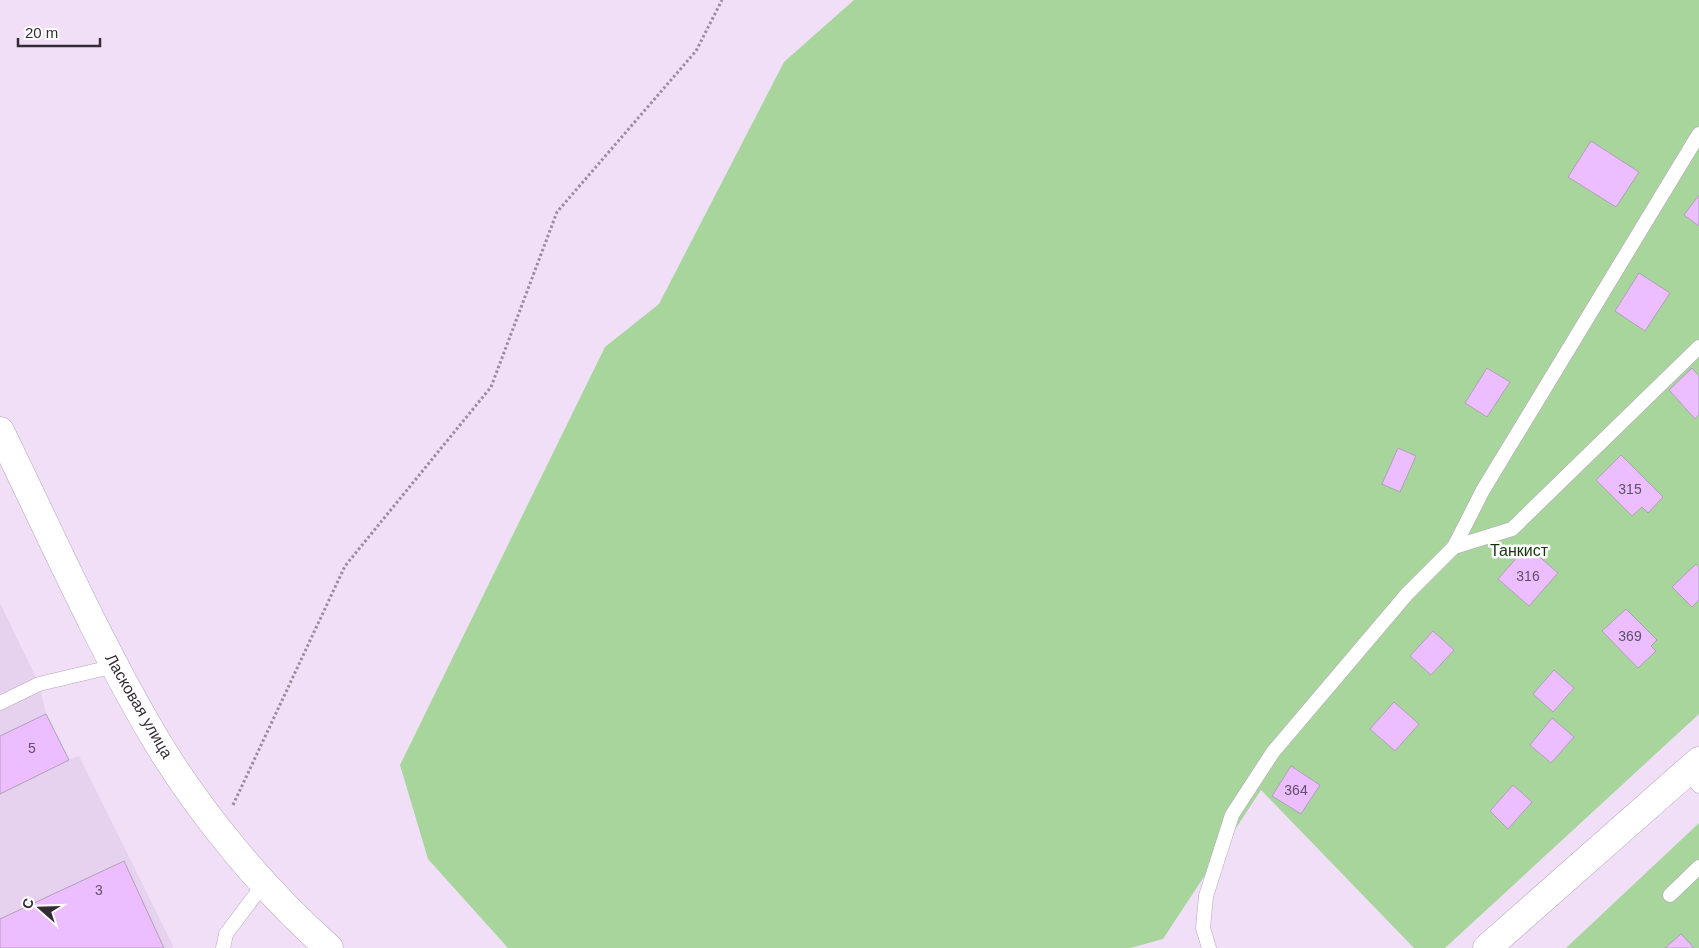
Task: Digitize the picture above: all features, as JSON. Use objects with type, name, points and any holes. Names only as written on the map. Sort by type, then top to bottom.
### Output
[{"type":"street","name":"Ласковая улица","points":[[0,431],[115,666],[154,737],[220,833],[306,928],[329,948]]},
{"type":"street","points":[[1489,947],[1695,773]]},
{"type":"lane","points":[[1209,948],[1203,928],[1206,896],[1232,815],[1273,752],[1407,594],[1454,547],[1483,490],[1699,134]]},
{"type":"lane","points":[[1454,547],[1512,530],[1699,347]]},
{"type":"lane","points":[[0,703],[39,684],[115,666]]},
{"type":"lane","points":[[1670,895],[1699,867]]},
{"type":"lane","points":[[223,948],[226,934],[264,882]]},
{"type":"path","points":[[220,833],[345,566],[491,387],[557,212],[696,51],[722,0]]},
{"type":"shaded area","points":[[0,603],[39,684],[46,714],[69,760],[79,756],[174,948],[0,948]]},
{"type":"green space","name":"Танкист","points":[[854,0],[1699,0],[1699,714],[1445,948],[1414,948],[1261,790],[1163,939],[1130,948],[508,948],[428,859],[400,765],[605,347],[659,304],[784,62]]},
{"type":"green space","points":[[1699,823],[1699,948],[1566,948]]},
{"type":"building","points":[[1591,141],[1639,172],[1616,207],[1568,177]]},
{"type":"building","points":[[1699,195],[1699,226],[1684,215]]},
{"type":"building","points":[[1639,273],[1670,293],[1645,331],[1615,311]]},
{"type":"building","points":[[1487,368],[1510,382],[1487,417],[1465,403]]},
{"type":"building","points":[[1692,368],[1699,376],[1699,415],[1695,419],[1669,390]]},
{"type":"building","points":[[1398,448],[1416,456],[1400,492],[1382,484]]},
{"type":"building","points":[[1621,455],[1663,497],[1648,513],[1642,507],[1632,516],[1596,480]]},
{"type":"building","points":[[1527,546],[1558,573],[1529,606],[1498,579]]},
{"type":"building","points":[[1696,564],[1699,567],[1699,600],[1692,607],[1672,587]]},
{"type":"building","points":[[1626,609],[1657,640],[1651,646],[1656,651],[1638,668],[1602,631]]},
{"type":"building","points":[[1433,631],[1454,650],[1431,675],[1410,656]]},
{"type":"building","points":[[1554,670],[1574,688],[1553,712],[1533,694]]},
{"type":"building","points":[[1394,702],[1419,724],[1395,751],[1370,729]]},
{"type":"building","points":[[46,714],[69,760],[0,794],[0,736]]},
{"type":"building","points":[[1552,718],[1574,737],[1551,763],[1530,745]]},
{"type":"building","points":[[1291,766],[1320,785],[1301,814],[1272,796]]},
{"type":"building","points":[[1513,785],[1532,802],[1508,829],[1490,811]]},
{"type":"building","points":[[124,861],[164,948],[0,948],[0,919]]},
{"type":"building","points":[[1681,934],[1694,948],[1665,948]]}]
